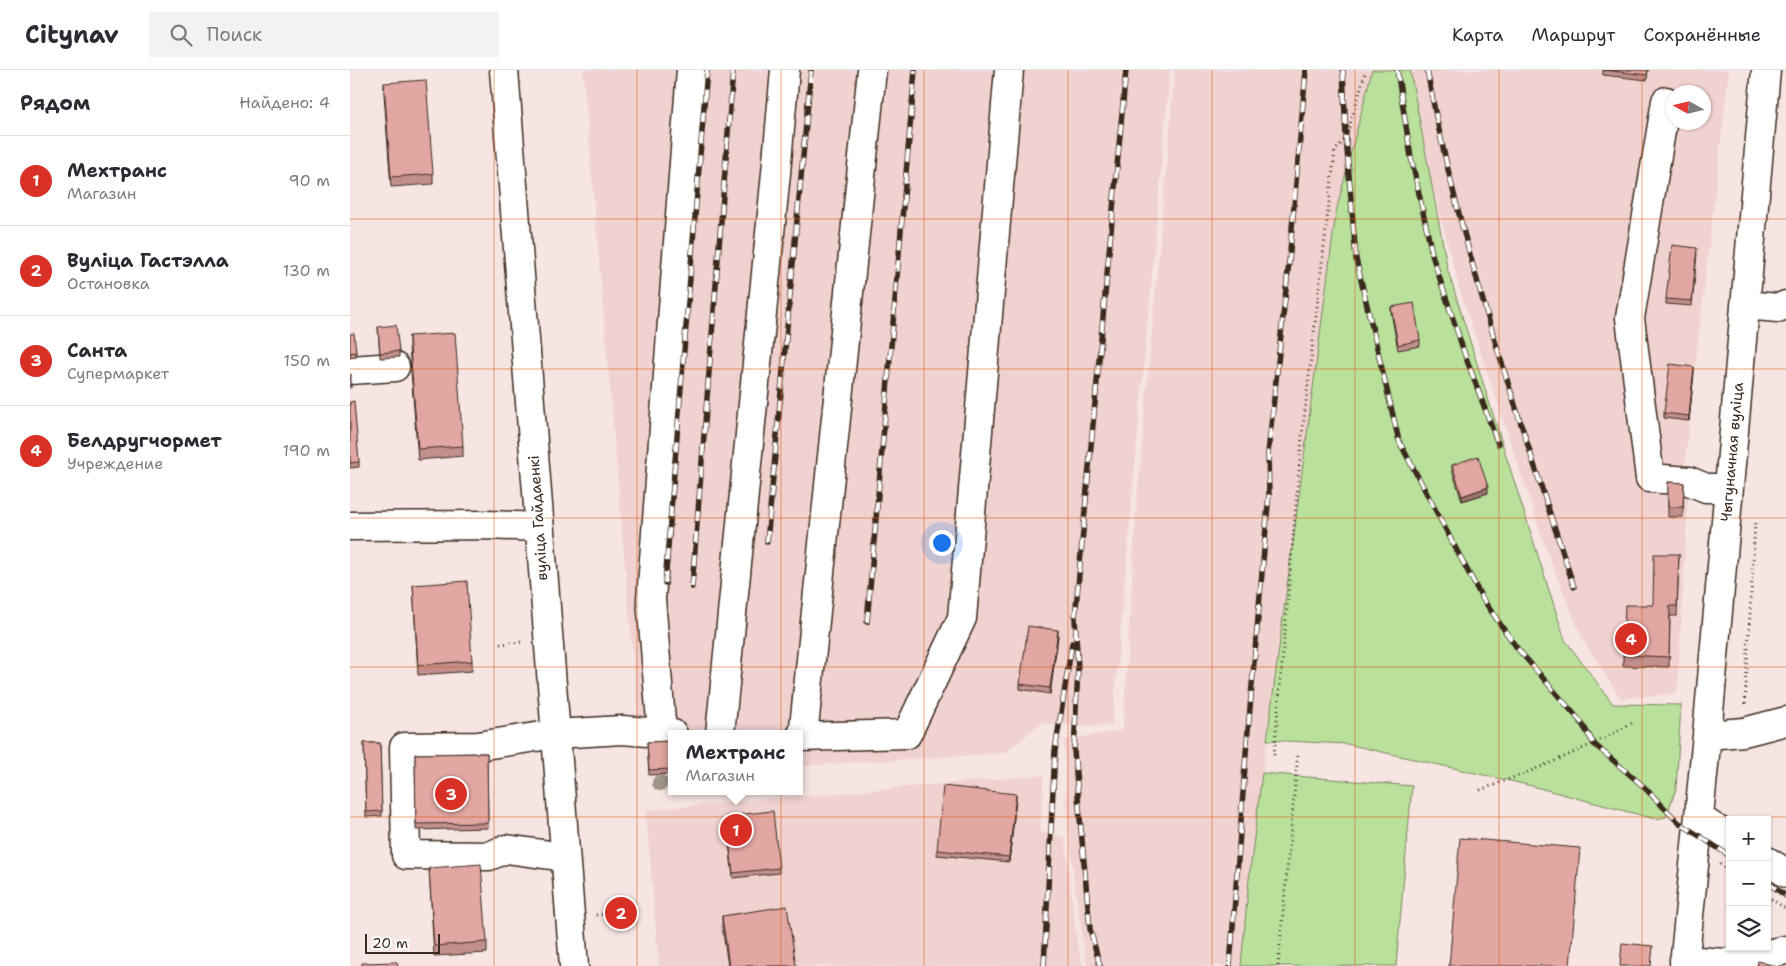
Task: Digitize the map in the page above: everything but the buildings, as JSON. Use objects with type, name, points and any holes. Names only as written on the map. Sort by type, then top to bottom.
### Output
[{"type":"street","name":"вуліца Гайдаенкі","points":[[504,70],[574,966]]},
{"type":"street","points":[[565,857],[506,849],[489,856],[406,855],[404,747],[478,746],[555,734],[622,730],[667,733],[650,599],[691,70]]},
{"type":"street","points":[[720,730],[785,70]]},
{"type":"street","points":[[802,730],[872,70]]},
{"type":"street","points":[[803,737],[907,734],[962,618],[1010,70]]},
{"type":"street","name":"Чыгуначная вуліца","points":[[1684,963],[1707,735],[1745,305],[1772,85]]},
{"type":"street","points":[[1666,101],[1630,318],[1650,478],[1689,481],[1706,488],[1729,488]]},
{"type":"street","points":[[1745,305],[1778,308],[1786,305]]},
{"type":"street","points":[[350,370],[395,367]]},
{"type":"street","points":[[350,526],[486,525],[539,527]]},
{"type":"street","points":[[1707,735],[1744,732],[1786,721]]},
{"type":"street","points":[[1698,826],[1726,836]]},
{"type":"street","points":[[1771,864],[1786,873]]},
{"type":"street","points":[[1684,963],[1725,963],[1786,950]]},
{"type":"path","points":[[1274,755],[1302,436],[1335,151],[1346,138],[1366,70]]},
{"type":"path","points":[[1744,732],[1755,521]]},
{"type":"path","points":[[1480,790],[1532,771],[1594,744],[1634,722]]},
{"type":"path","points":[[1278,966],[1298,753]]},
{"type":"path","points":[[1716,862],[1726,868]]},
{"type":"path","points":[[1771,899],[1786,909]]},
{"type":"shaded area","points":[[583,70],[1170,70],[1112,725],[1076,726],[1041,723],[1004,753],[803,766],[803,730],[668,730],[668,774],[649,775],[647,747],[639,731]]},
{"type":"shaded area","points":[[1175,70],[1372,70],[1336,212],[1249,879],[1241,966],[1088,966],[1084,951],[1075,886],[1066,799],[1064,740],[1123,730],[1137,500]]},
{"type":"shaded area","points":[[1410,70],[1729,70],[1685,465],[1689,481],[1677,693],[1621,699],[1583,640],[1548,554],[1461,294],[1425,157]]},
{"type":"shaded area","points":[[1044,775],[1040,832],[1065,837],[1077,944],[1083,966],[659,966],[646,810]]},
{"type":"green space","points":[[1372,70],[1410,70],[1448,271],[1565,640],[1613,704],[1681,705],[1676,789],[1666,817],[1655,819],[1528,785],[1347,744],[1267,740],[1336,212]]},
{"type":"green space","points":[[1262,773],[1412,786],[1396,966],[1241,966]]},
{"type":"railway","points":[[665,583],[707,70]]},
{"type":"railway","points":[[692,587],[733,70]]},
{"type":"railway","points":[[767,542],[811,70]]},
{"type":"railway","points":[[867,622],[915,70]]},
{"type":"railway","points":[[1100,966],[1090,929],[1074,751],[1078,669],[1075,618],[1126,70]]},
{"type":"railway","points":[[1230,966],[1246,753],[1269,494],[1268,453],[1289,262],[1306,70]]},
{"type":"railway","points":[[1343,70],[1346,138],[1356,259],[1399,441],[1482,598],[1517,648],[1581,722],[1594,744],[1642,785],[1678,822],[1726,853]]},
{"type":"railway","points":[[1397,70],[1411,157],[1433,258],[1465,355],[1498,444]]},
{"type":"railway","points":[[1427,70],[1440,136],[1473,266],[1512,395],[1574,587]]},
{"type":"railway","points":[[1044,966],[1055,751],[1072,643]]},
{"type":"railway","points":[[1771,885],[1786,896]]},
{"type":"place","name":"Белдругчормет","points":[[1631,639]]},
{"type":"place","name":"Санта","points":[[451,794]]},
{"type":"place","name":"Мехтранс","points":[[736,830]]},
{"type":"place","name":"Вуліца Гастэлла","points":[[621,913]]}]
